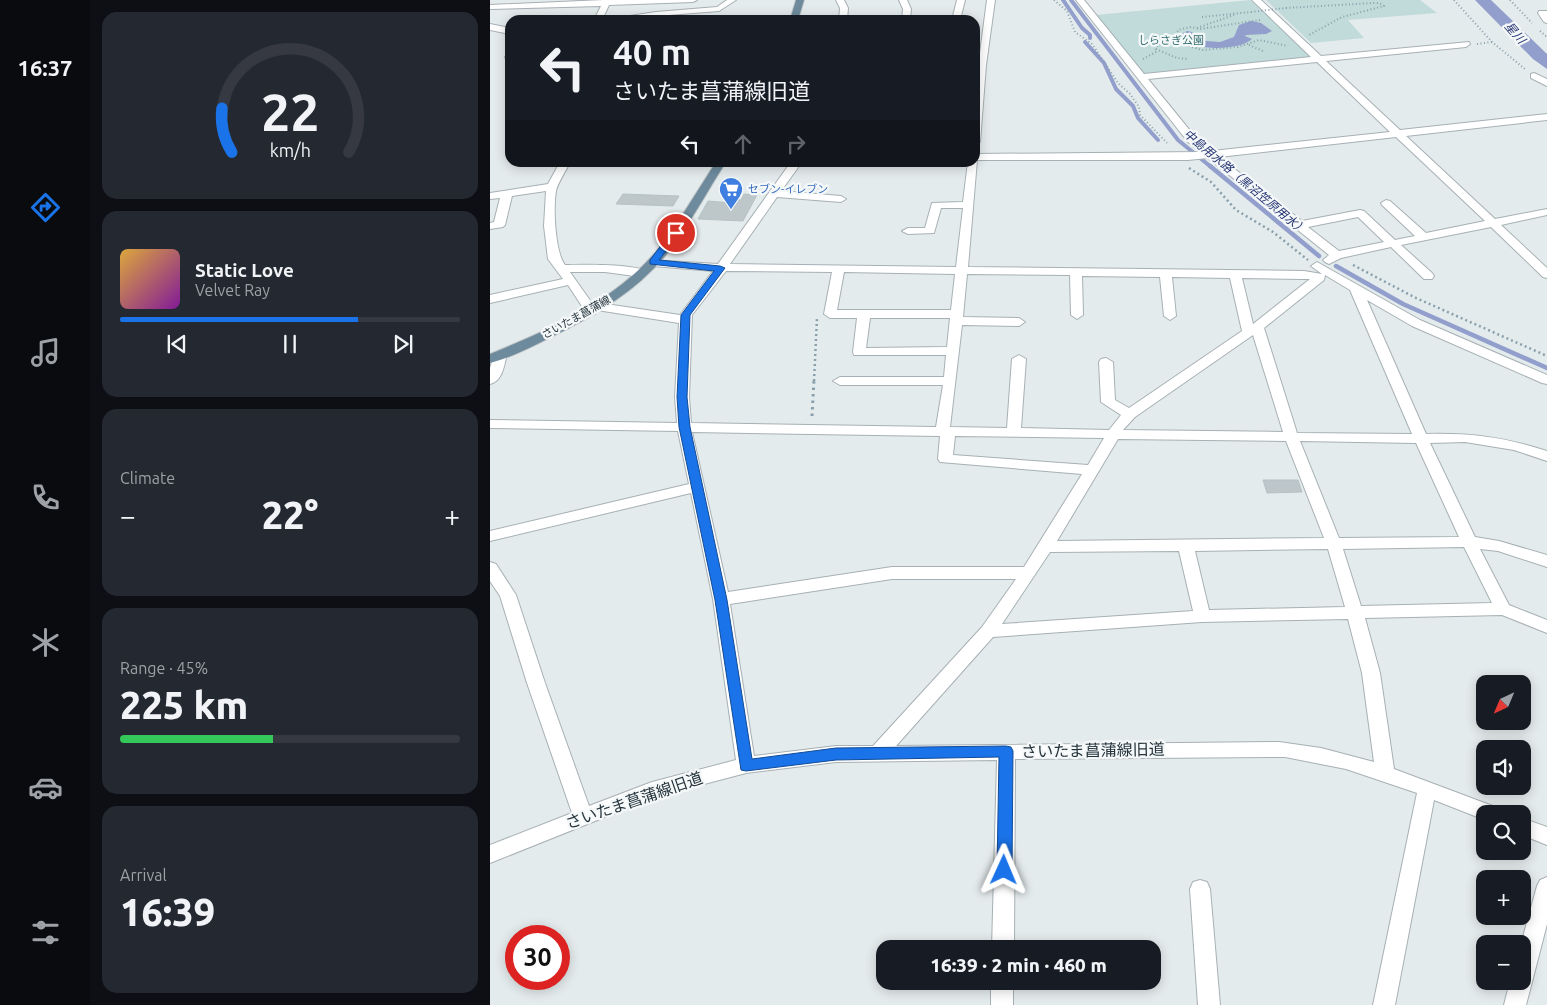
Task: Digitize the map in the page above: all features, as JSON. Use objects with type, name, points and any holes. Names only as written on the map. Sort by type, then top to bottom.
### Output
[{"type":"main road","points":[[796,15],[800,0]]},
{"type":"main road","name":"さいたま菖蒲線","points":[[495,356],[544,335],[595,309],[642,274],[683,222],[718,167]]},
{"type":"street","points":[[490,7],[607,1],[693,0]]},
{"type":"street","points":[[650,15],[718,9],[732,0]]},
{"type":"street","points":[[840,0],[844,8],[844,15]]},
{"type":"street","points":[[903,0],[907,9],[906,15]]},
{"type":"street","points":[[957,15],[961,0]]},
{"type":"street","points":[[980,68],[991,0]]},
{"type":"street","points":[[1080,0],[1192,140],[1208,155],[1300,225],[1335,256]]},
{"type":"street","points":[[1256,0],[1318,60],[1494,222],[1547,274]]},
{"type":"street","points":[[600,15],[607,1]]},
{"type":"street","points":[[1547,13],[1542,13],[1547,20]]},
{"type":"street","points":[[490,27],[505,30]]},
{"type":"street","points":[[1141,77],[1466,44]]},
{"type":"street","points":[[1534,76],[1547,83]]},
{"type":"street","points":[[980,157],[1188,161],[1208,155],[1547,117]]},
{"type":"street","points":[[563,167],[553,187],[550,226],[554,259],[570,281],[595,309],[685,320]]},
{"type":"street","points":[[746,766],[721,600],[684,427],[682,397],[685,320],[686,315],[793,167]]},
{"type":"street","points":[[972,167],[945,430],[945,459],[1091,470]]},
{"type":"street","points":[[490,196],[553,187]]},
{"type":"street","points":[[490,226],[499,225],[507,193]]},
{"type":"street","points":[[774,194],[842,199]]},
{"type":"street","points":[[1386,203],[1424,238]]},
{"type":"street","points":[[908,231],[930,231],[936,206],[968,205]]},
{"type":"street","points":[[878,753],[988,631],[1046,547],[1118,427],[1130,414],[1253,329],[1335,256],[1547,212]]},
{"type":"street","points":[[1300,225],[1360,213],[1428,276]]},
{"type":"street","points":[[653,262],[720,268],[1166,274],[1235,274],[1319,269],[1355,287],[1416,323],[1547,380]]},
{"type":"street","points":[[561,269],[605,268],[642,274]]},
{"type":"street","points":[[838,270],[830,314],[1019,322]]},
{"type":"street","points":[[1076,272],[1077,315]]},
{"type":"street","points":[[1166,274],[1170,316]]},
{"type":"street","points":[[1235,274],[1291,437],[1334,544],[1355,613],[1371,673],[1385,774]]},
{"type":"street","points":[[490,298],[570,281]]},
{"type":"street","points":[[1355,287],[1420,440],[1468,542],[1503,609]]},
{"type":"street","points":[[864,314],[858,352],[953,351]]},
{"type":"street","points":[[490,380],[494,376],[495,356]]},
{"type":"street","points":[[1014,433],[1019,359]]},
{"type":"street","points":[[1106,362],[1108,402],[1130,414]]},
{"type":"street","points":[[840,381],[950,381]]},
{"type":"street","points":[[490,424],[945,430],[1014,433],[1420,440],[1465,438],[1516,446],[1547,456]]},
{"type":"street","points":[[490,536],[697,487]]},
{"type":"street","points":[[1046,547],[1468,542],[1499,546],[1547,561]]},
{"type":"street","points":[[1186,546],[1202,616]]},
{"type":"street","points":[[490,568],[508,595],[536,683],[583,816]]},
{"type":"street","points":[[721,600],[892,573],[1028,573]]},
{"type":"street","points":[[988,631],[1202,616],[1503,609],[1547,627]]},
{"type":"street","name":"さいたま菖蒲線旧道","points":[[490,854],[652,790],[746,766],[836,754],[1006,751],[1294,750],[1337,759],[1385,774],[1476,808]]},
{"type":"street","points":[[1003,940],[1006,751]]},
{"type":"street","points":[[1384,1005],[1427,789]]},
{"type":"street","points":[[1531,830],[1547,836]]},
{"type":"street","points":[[1531,944],[1547,886]]},
{"type":"street","points":[[1200,889],[1209,1005]]},
{"type":"street","points":[[1002,990],[1002,1005]]},
{"type":"street","points":[[1515,1005],[1519,990]]},
{"type":"path","points":[[1054,0],[1069,14],[1075,32],[1092,44],[1118,83],[1130,94],[1139,107],[1140,115],[1167,144]]},
{"type":"path","points":[[1454,0],[1492,42],[1534,76]]},
{"type":"path","points":[[1510,0],[1547,37]]},
{"type":"path","points":[[1202,17],[1286,8],[1373,3],[1379,3],[1384,6],[1362,14],[1342,17],[1314,33],[1304,36]]},
{"type":"path","points":[[1197,28],[1241,13]]},
{"type":"path","points":[[1177,41],[1175,39],[1178,30],[1200,29],[1252,20],[1266,21]]},
{"type":"path","points":[[1158,44],[1177,41],[1202,50],[1227,49],[1259,40],[1289,46]]},
{"type":"path","points":[[1248,44],[1264,50]]},
{"type":"path","points":[[1188,161],[1236,210],[1273,232],[1319,269]]},
{"type":"path","points":[[1335,256],[1395,288],[1547,356]]},
{"type":"path","points":[[811,429],[816,315]]},
{"type":"green space","name":"しらさぎ公園","points":[[1250,0],[1312,57],[1146,75],[1143,74],[1096,15]]},
{"type":"green space","points":[[1266,0],[1420,0],[1437,13],[1348,20],[1364,38],[1311,43]]},
{"type":"water","name":"星川","points":[[1475,0],[1491,0],[1547,54],[1547,69],[1533,59]]},
{"type":"water","points":[[1251,21],[1261,23],[1272,31],[1266,34],[1246,35],[1252,39],[1237,46],[1216,48],[1194,45],[1180,38],[1181,34],[1187,31],[1192,32],[1196,38],[1220,42],[1234,37],[1239,25]]},
{"type":"building","points":[[623,194],[679,196],[673,206],[616,204]]},
{"type":"building","points":[[744,194],[757,195],[743,221],[698,219],[708,201],[732,203],[734,199],[741,200]]},
{"type":"building","points":[[1263,480],[1298,480],[1302,492],[1267,493]]},
{"type":"waterway","points":[[1063,0],[1082,28],[1090,35],[1090,38]]},
{"type":"waterway","name":"中島用水路（黒沼笠原用水）","points":[[1071,0],[1178,140],[1211,167]]},
{"type":"waterway","points":[[1085,42],[1104,63],[1116,89],[1133,106],[1138,118],[1158,140]]},
{"type":"waterway","name":"中島用水路（黒沼笠原用水）","points":[[1210,166],[1319,256]]},
{"type":"waterway","name":"中島用水路（黒沼笠原用水）","points":[[1336,266],[1403,304],[1547,368]]},
{"type":"place","name":"セブン-イレブン","points":[[731,210]]},
{"type":"route","points":[[676,233],[653,262],[720,268],[686,315],[682,397],[684,427],[721,600],[746,766],[836,754],[1006,751],[1004,870]]}]
